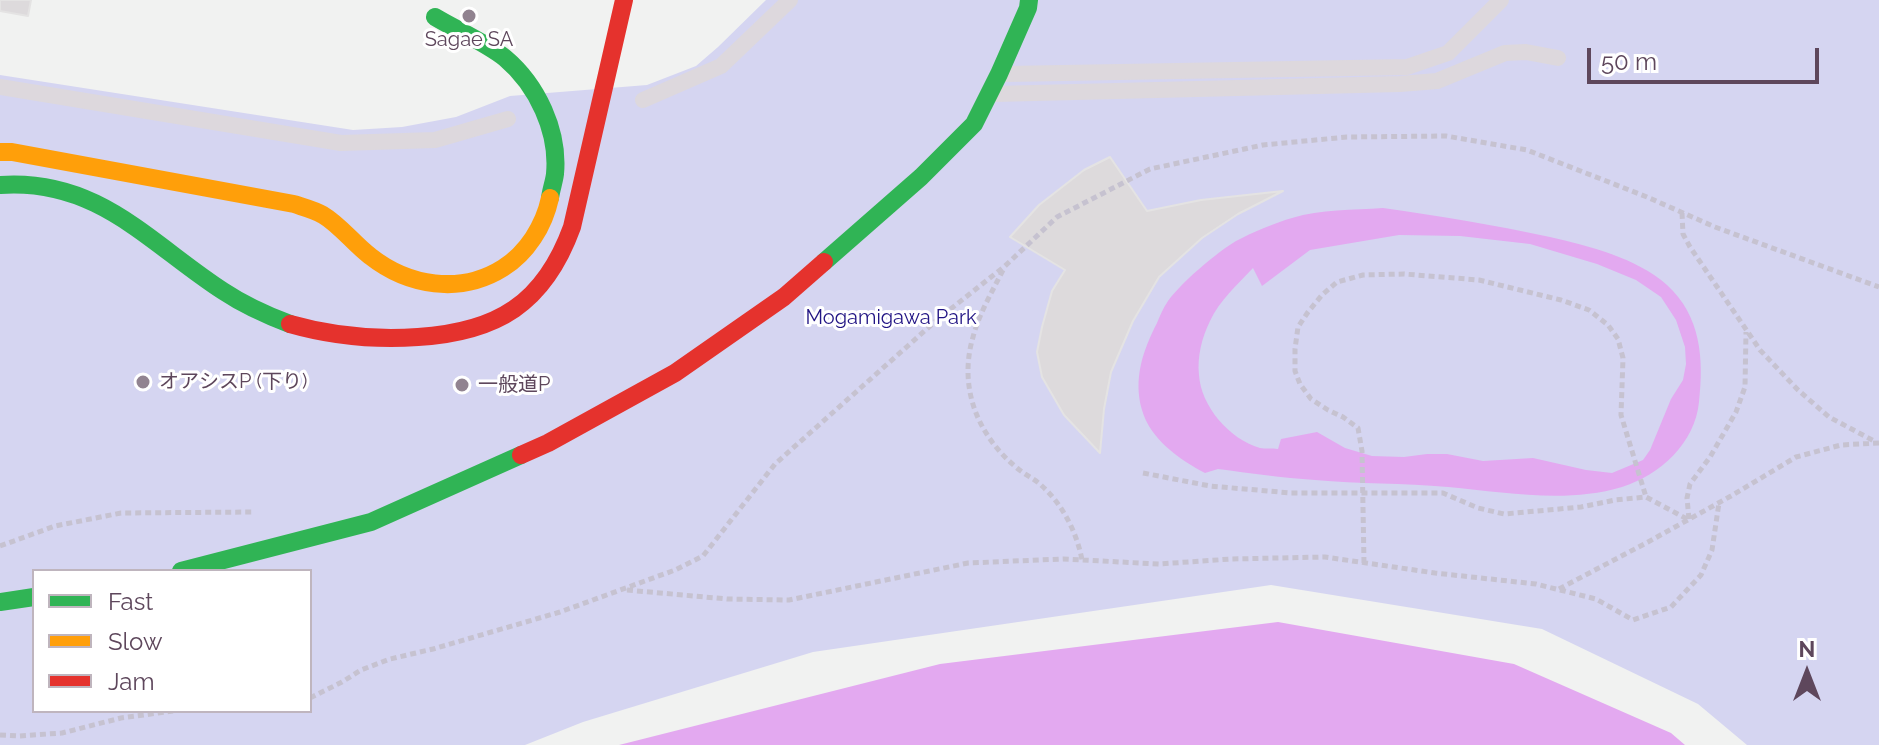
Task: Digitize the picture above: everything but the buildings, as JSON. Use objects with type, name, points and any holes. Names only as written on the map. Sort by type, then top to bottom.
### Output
[{"type":"main road","points":[[0,185],[37,185],[77,195],[104,206],[125,217],[249,308],[321,333],[359,339],[397,339],[433,337],[469,330],[501,318],[528,297],[553,269],[572,231],[624,0]]},
{"type":"main road","points":[[189,569],[371,522],[548,443],[675,373],[784,297],[921,177],[974,124],[999,74],[1029,0]]},
{"type":"main road","points":[[0,152],[294,204],[323,215],[371,257],[397,274],[428,283],[459,285],[490,276],[514,261],[536,235],[548,206],[555,172],[553,139],[542,106],[527,80],[503,56],[435,17]]},
{"type":"main road","points":[[0,602],[32,597]]},
{"type":"lane","points":[[643,100],[721,66],[790,0]]},
{"type":"lane","points":[[999,74],[1407,67],[1448,53],[1501,0]]},
{"type":"lane","points":[[989,94],[1400,84],[1437,81],[1505,53],[1526,52],[1558,58]]},
{"type":"lane","points":[[0,87],[341,143],[435,140],[508,119]]},
{"type":"path","points":[[312,697],[361,670],[390,659],[560,612],[675,570],[703,556],[775,464],[938,319],[1005,266],[1057,217],[1150,169],[1263,145],[1347,137],[1446,136],[1527,150],[1682,213],[1879,287]]},
{"type":"path","points":[[1682,213],[1683,234],[1690,247],[1760,350],[1829,417],[1878,443]]},
{"type":"path","points":[[1005,266],[972,340],[968,376],[970,396],[976,417],[998,451],[1041,484],[1054,499],[1078,538],[1082,560]]},
{"type":"path","points":[[1364,563],[1362,451],[1358,428],[1311,399],[1295,371],[1298,327],[1322,295],[1337,282],[1363,275],[1404,274],[1479,280],[1589,310],[1608,325],[1618,339],[1623,358],[1621,415],[1646,497]]},
{"type":"path","points":[[1689,520],[1687,498],[1690,484],[1736,412],[1745,387],[1746,331]]},
{"type":"path","points":[[1558,589],[1689,520],[1796,457],[1841,445],[1878,443]]},
{"type":"path","points":[[1143,473],[1210,486],[1291,493],[1443,493],[1478,508],[1504,514],[1646,497],[1689,520]]},
{"type":"path","points":[[622,590],[727,599],[789,600],[968,563],[1063,559],[1159,564],[1325,557],[1536,584],[1596,599],[1633,620],[1671,607],[1701,575],[1712,550],[1719,503]]},
{"type":"path","points":[[0,546],[55,526],[121,513],[260,512]]},
{"type":"path","points":[[0,735],[62,733],[121,718],[158,713]]},
{"type":"green space","name":"Mogamigawa Park","points":[[766,0],[1879,0],[1879,745],[1747,745],[1698,704],[1542,629],[1271,585],[813,652],[583,722],[525,745],[0,745],[0,75],[353,130],[402,127],[456,117],[510,96],[647,85],[696,66]]},
{"type":"shaded area","points":[[1383,208],[1509,229],[1596,249],[1642,267],[1667,285],[1687,310],[1700,354],[1699,402],[1691,431],[1683,444],[1662,466],[1636,482],[1600,492],[1557,496],[1303,479],[1218,469],[1205,473],[1176,455],[1152,430],[1139,398],[1139,376],[1144,354],[1168,301],[1209,260],[1236,241],[1279,222],[1326,211]],"holes":[[[1399,235],[1460,236],[1530,244],[1597,264],[1636,280],[1661,297],[1676,320],[1685,347],[1686,364],[1683,380],[1643,460],[1612,473],[1533,458],[1483,461],[1447,454],[1372,456],[1345,448],[1317,432],[1281,439],[1278,449],[1262,448],[1238,437],[1219,420],[1201,387],[1199,361],[1202,340],[1218,307],[1253,268],[1262,286],[1310,250]]]},
{"type":"shaded area","points":[[1278,622],[1514,664],[1671,733],[1685,745],[619,745],[940,664]]},
{"type":"traffic: fast","points":[[824,262],[921,177],[974,124],[999,74],[1029,0]]},
{"type":"traffic: fast","points":[[435,17],[505,58],[536,95],[544,110],[553,142],[555,174],[550,198]]},
{"type":"traffic: fast","points":[[0,185],[35,186],[66,192],[94,203],[120,217],[231,296],[290,324]]},
{"type":"traffic: fast","points":[[189,569],[371,522],[521,455]]},
{"type":"traffic: fast","points":[[0,602],[32,597]]},
{"type":"traffic: slow","points":[[0,152],[294,204],[329,219],[385,266],[417,280],[435,283],[469,282],[512,262],[533,238],[544,219],[550,198]]},
{"type":"traffic: jam","points":[[290,324],[322,332],[369,337],[446,334],[494,320],[532,294],[561,254],[572,227],[624,0]]},
{"type":"traffic: jam","points":[[521,455],[675,373],[784,297],[824,262]]},
{"type":"place","name":"Sagae SA","points":[[469,16]]},
{"type":"place","name":"オアシスP (下り)","points":[[143,382]]},
{"type":"place","name":"一般道P","points":[[462,385]]}]
